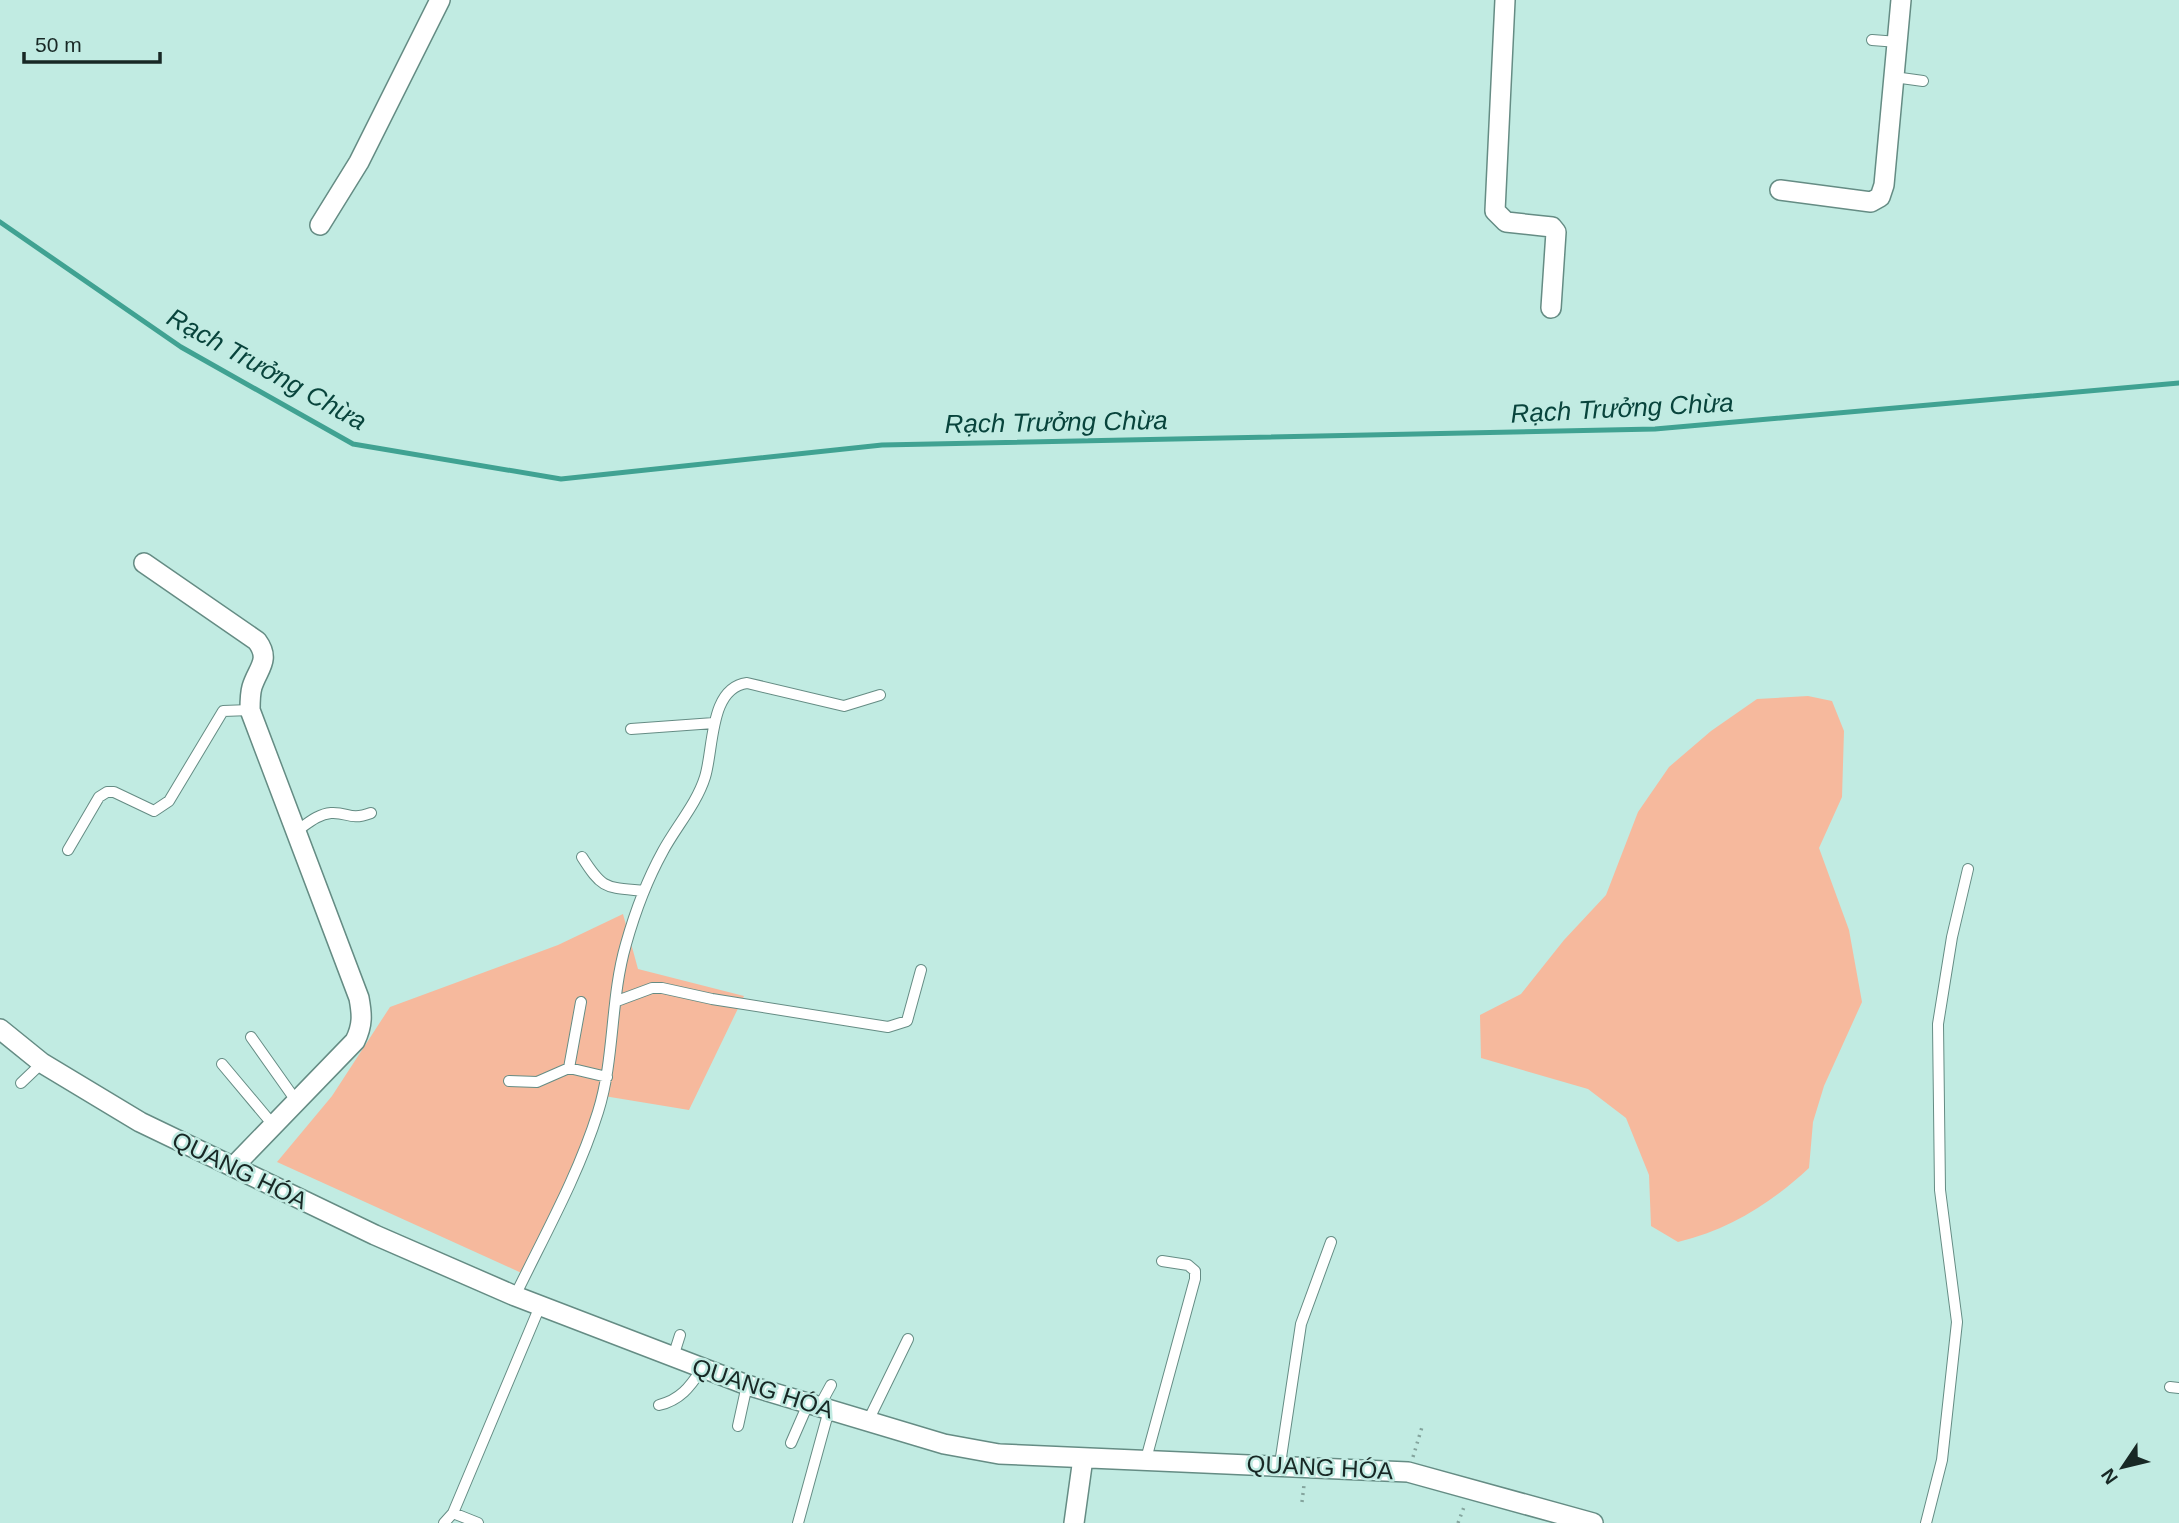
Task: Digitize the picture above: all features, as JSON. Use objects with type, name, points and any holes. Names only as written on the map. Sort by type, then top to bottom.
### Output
[{"type":"street","points":[[320,226],[359,162],[440,0]]},
{"type":"street","points":[[1505,0],[1495,211],[1506,222],[1552,227],[1556,232],[1551,307]]},
{"type":"street","points":[[1780,190],[1871,202],[1880,197],[1901,0]]},
{"type":"street","points":[[144,563],[257,641],[263,649],[265,658],[251,688],[250,710],[359,998],[362,1013],[362,1027],[355,1041],[234,1166]]},
{"type":"street","name":"QUANG HÓA","points":[[0,1029],[42,1063],[140,1122],[375,1236],[515,1296],[701,1370],[747,1385],[974,1451],[1408,1472],[1540,1516],[1593,1523]]},
{"type":"street","points":[[1074,1523],[1083,1458]]},
{"type":"lane","points":[[1872,40],[1898,42]]},
{"type":"lane","points":[[1894,77],[1923,81]]},
{"type":"lane","points":[[515,1296],[562,1199],[598,1113],[607,1077],[625,946],[643,891],[705,778],[714,723],[727,692],[734,685],[747,683],[844,706],[880,695]]},
{"type":"lane","points":[[68,850],[99,797],[107,792],[114,792],[154,811],[161,808],[169,801],[223,711],[250,710]]},
{"type":"lane","points":[[631,729],[714,723]]},
{"type":"lane","points":[[294,832],[317,817],[332,813],[355,819],[371,813]]},
{"type":"lane","points":[[582,857],[597,881],[607,887],[643,891]]},
{"type":"lane","points":[[1926,1523],[1942,1460],[1957,1322],[1940,1190],[1938,1024],[1952,937],[1968,869]]},
{"type":"lane","points":[[617,1001],[652,988],[662,988],[712,999],[888,1027],[906,1021],[920,970]]},
{"type":"lane","points":[[569,1068],[581,1002]]},
{"type":"lane","points":[[251,1037],[297,1102]]},
{"type":"lane","points":[[21,1083],[42,1063]]},
{"type":"lane","points":[[222,1064],[274,1126]]},
{"type":"lane","points":[[509,1081],[537,1082],[569,1068],[607,1077]]},
{"type":"lane","points":[[1280,1464],[1301,1324],[1331,1242]]},
{"type":"lane","points":[[1146,1459],[1195,1279],[1195,1271],[1188,1265],[1162,1261]]},
{"type":"lane","points":[[444,1523],[453,1513],[540,1306]]},
{"type":"lane","points":[[673,1357],[680,1335]]},
{"type":"lane","points":[[868,1421],[908,1339]]},
{"type":"lane","points":[[659,1405],[672,1402],[684,1392],[701,1370]]},
{"type":"lane","points":[[738,1426],[747,1385]]},
{"type":"lane","points":[[791,1443],[819,1407],[831,1385]]},
{"type":"lane","points":[[799,1523],[819,1407]]},
{"type":"lane","points":[[453,1513],[478,1523]]},
{"type":"path","points":[[1408,1472],[1422,1427]]},
{"type":"shaded area","points":[[1808,696],[1832,701],[1844,731],[1842,797],[1819,848],[1849,930],[1862,1002],[1824,1086],[1813,1122],[1809,1168],[1748,1214],[1715,1230],[1678,1242],[1651,1226],[1649,1175],[1626,1118],[1588,1089],[1481,1058],[1480,1015],[1521,994],[1564,940],[1606,895],[1638,812],[1669,767],[1711,731],[1757,699]]},
{"type":"shaded area","points":[[623,914],[638,969],[744,996],[689,1110],[604,1096],[526,1275],[277,1162],[332,1096],[390,1007],[558,945]]},
{"type":"waterway","name":"Rạch Trưởng Chừa","points":[[0,222],[181,347],[353,444],[561,479],[882,445],[1655,429],[2179,383]]}]
